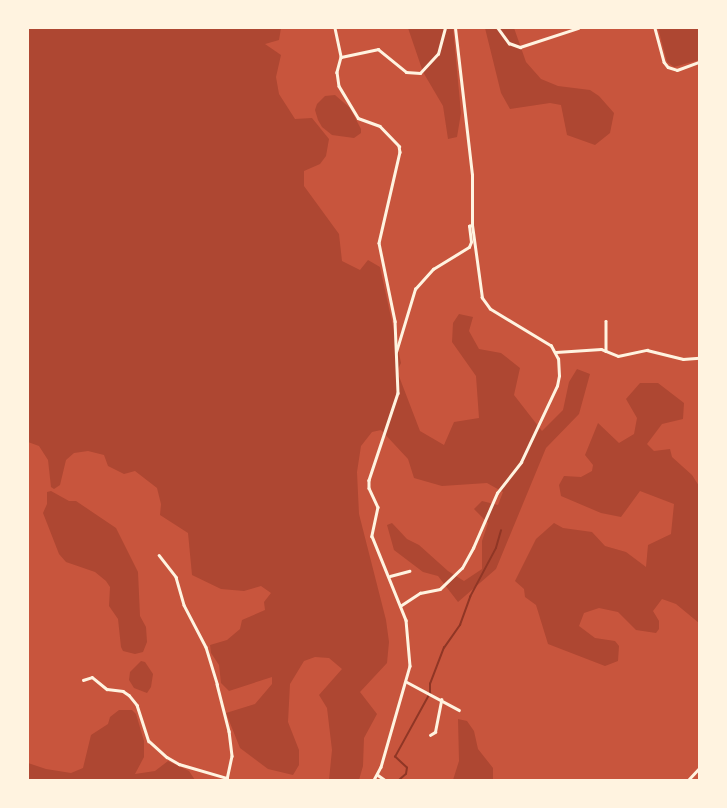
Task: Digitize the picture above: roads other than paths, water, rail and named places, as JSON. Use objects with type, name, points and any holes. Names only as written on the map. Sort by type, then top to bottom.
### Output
[{"type":"street","points":[[335,28],[341,57],[337,72],[339,86],[358,118],[380,126],[400,152],[379,243],[395,321],[397,401],[369,480],[369,488],[378,507],[372,536],[390,576],[391,589],[400,606],[407,628],[410,666],[407,682],[378,775],[374,780]]},
{"type":"street","points":[[341,57],[378,50],[406,72],[420,73],[438,54],[445,28]]},
{"type":"street","points":[[400,606],[409,598],[440,588],[449,583],[468,559],[497,493],[518,468],[557,386],[560,371],[556,352],[548,344],[490,309],[484,302],[472,225],[472,175],[455,28]]},
{"type":"street","points":[[498,28],[510,43],[520,47],[578,28]]},
{"type":"street","points":[[655,28],[664,62],[668,67],[677,70],[699,62]]},
{"type":"street","points":[[396,354],[415,289],[433,269],[469,247],[471,242],[469,226],[472,225]]},
{"type":"street","points":[[606,321],[606,351]]},
{"type":"street","points":[[556,352],[594,349],[606,351],[618,356],[650,350],[683,358],[699,358]]},
{"type":"street","points":[[83,680],[92,677],[107,689],[123,691],[129,695],[137,706],[149,741],[167,757],[179,764],[227,779],[232,756],[229,731],[206,647],[184,605],[176,577],[159,555]]},
{"type":"street","points":[[390,576],[409,571]]},
{"type":"street","points":[[407,682],[419,686],[428,695],[459,710]]},
{"type":"street","points":[[430,735],[435,732],[441,700]]},
{"type":"street","points":[[688,780],[699,768]]},
{"type":"street","points":[[378,775],[385,780]]},
{"type":"waterway","points":[[399,780],[406,774],[407,768],[395,757],[430,693],[430,684],[444,648],[460,625],[470,597],[496,548],[501,531]]}]
